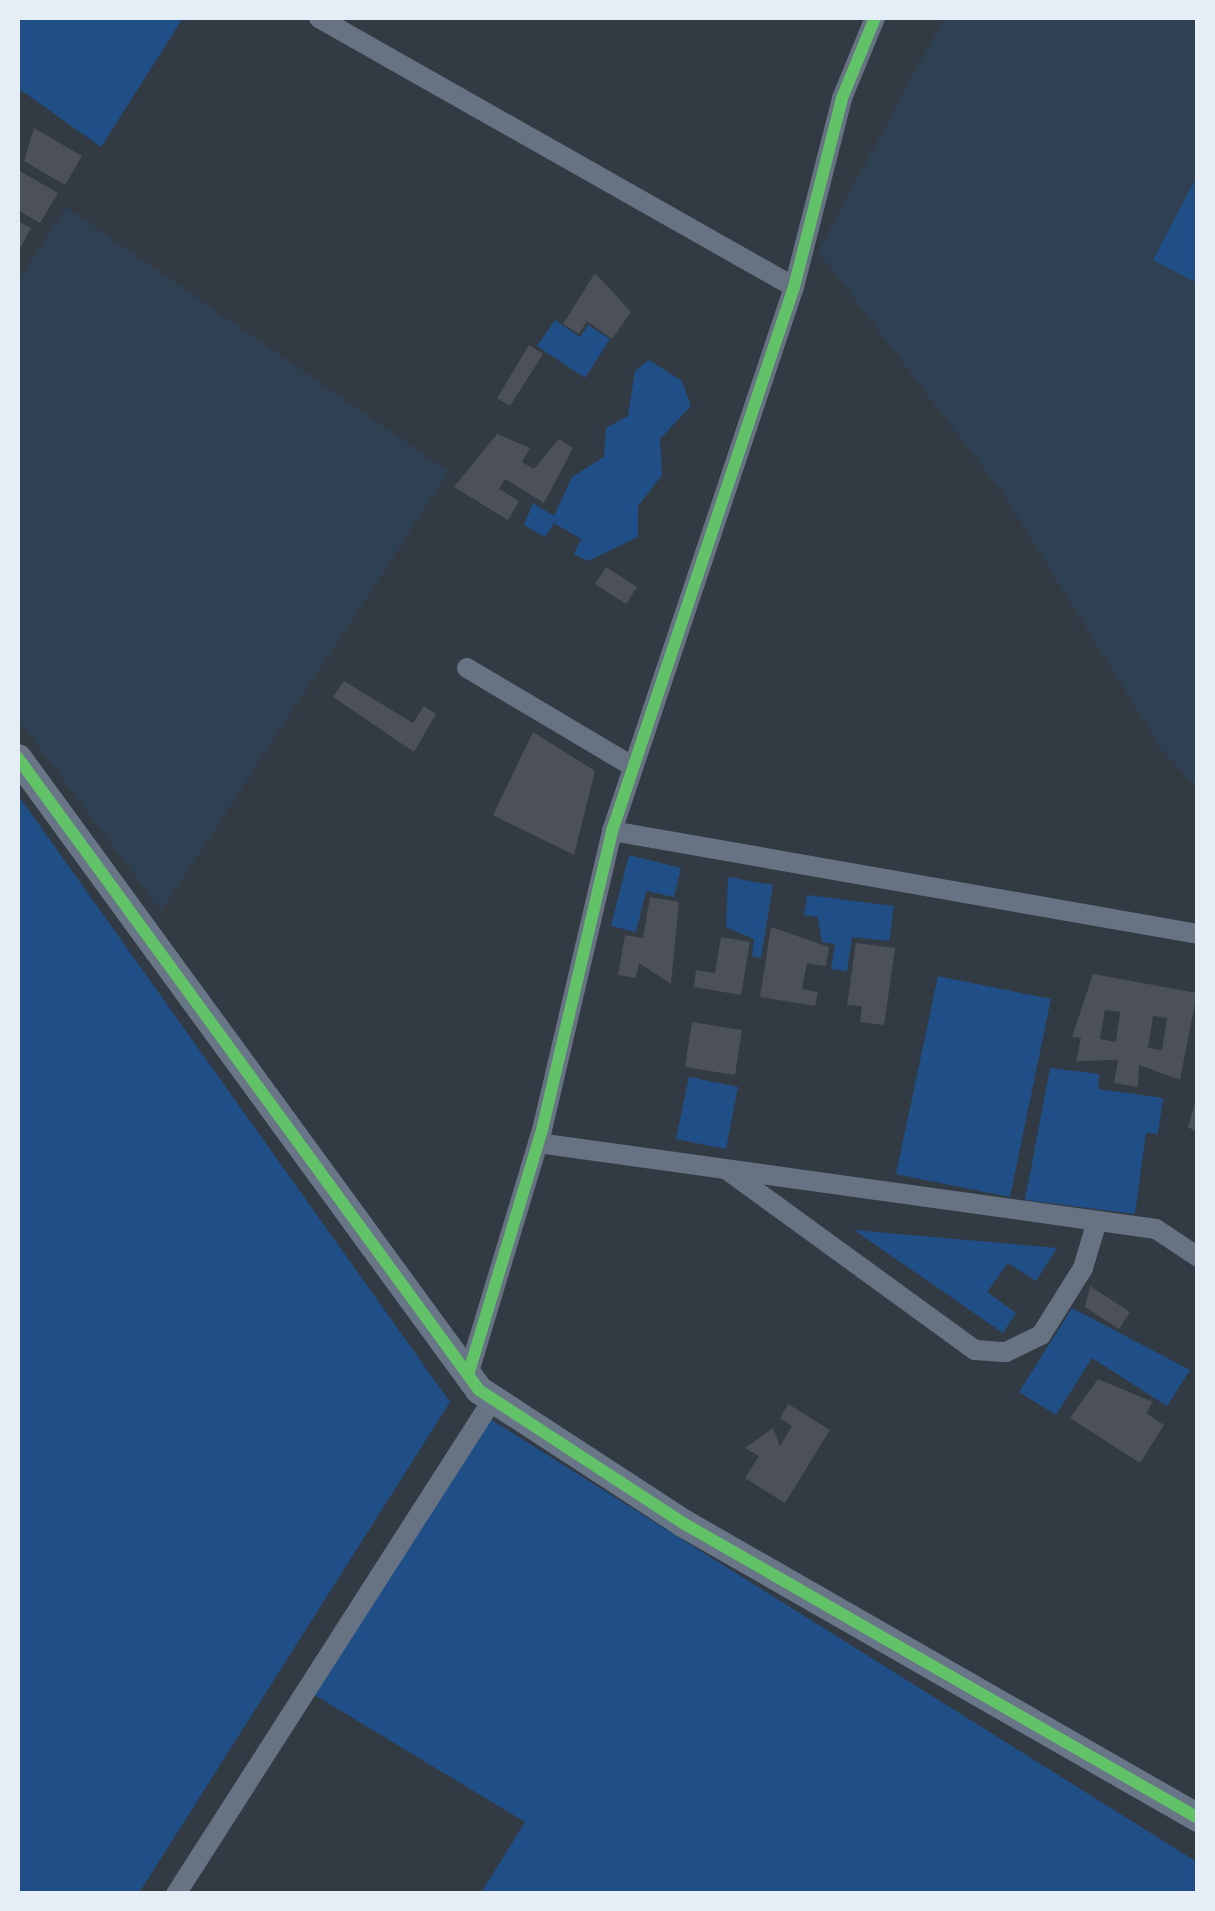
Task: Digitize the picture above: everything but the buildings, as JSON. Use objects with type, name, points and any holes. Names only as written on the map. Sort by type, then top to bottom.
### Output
[{"type":"street","points":[[319,18],[794,287]]},
{"type":"street","points":[[468,1375],[538,1143],[612,831],[794,287],[838,111],[875,18]]},
{"type":"street","points":[[468,668],[632,766]]},
{"type":"street","points":[[18,758],[468,1375],[493,1399],[683,1523],[1198,1818]]},
{"type":"street","points":[[612,831],[1198,934]]},
{"type":"street","points":[[538,1143],[1156,1229],[1198,1257]]},
{"type":"street","points":[[726,1169],[975,1350],[1006,1352],[1041,1335],[1083,1268],[1097,1221]]},
{"type":"street","points":[[176,1894],[493,1399]]},
{"type":"shaded area","points":[[18,18],[183,18],[101,147],[18,88]]},
{"type":"shaded area","points":[[944,18],[1197,18],[1197,788],[1162,750],[1004,495],[818,251]]},
{"type":"shaded area","points":[[1197,176],[1198,277],[1195,282],[1153,260]]},
{"type":"shaded area","points":[[66,207],[449,472],[161,911],[18,719],[18,280]]},
{"type":"shaded area","points":[[555,320],[580,337],[588,325],[610,339],[585,378],[537,346]]},
{"type":"shaded area","points":[[649,360],[682,381],[691,406],[660,439],[662,475],[638,506],[638,537],[588,561],[574,554],[581,539],[554,523],[545,537],[524,525],[533,503],[554,516],[572,477],[604,457],[606,428],[628,416],[635,371]]},
{"type":"shaded area","points":[[18,795],[450,1402],[139,1893],[18,1893]]},
{"type":"shaded area","points":[[629,855],[681,868],[674,897],[646,891],[636,932],[611,926]]},
{"type":"shaded area","points":[[728,877],[773,885],[761,958],[752,956],[754,939],[726,927]]},
{"type":"shaded area","points":[[807,895],[894,906],[889,941],[852,937],[847,971],[831,969],[835,944],[822,942],[818,917],[804,915]]},
{"type":"shaded area","points":[[938,976],[1051,999],[1010,1197],[896,1174]]},
{"type":"shaded area","points":[[1050,1068],[1099,1074],[1098,1089],[1163,1098],[1158,1134],[1146,1133],[1135,1214],[1025,1200]]},
{"type":"shaded area","points":[[689,1077],[738,1087],[726,1149],[676,1139]]},
{"type":"shaded area","points":[[854,1230],[1057,1248],[1036,1281],[1008,1263],[987,1292],[1016,1313],[1003,1333]]},
{"type":"shaded area","points":[[1072,1308],[1190,1370],[1167,1406],[1092,1358],[1056,1415],[1019,1392]]},
{"type":"shaded area","points":[[490,1419],[1197,1862],[1197,1893],[481,1893],[525,1822],[313,1694]]},
{"type":"cycle path","points":[[468,1375],[542,1130],[612,831],[794,287],[842,98],[875,18]]},
{"type":"cycle path","points":[[18,758],[479,1390],[683,1523],[1198,1818]]}]
